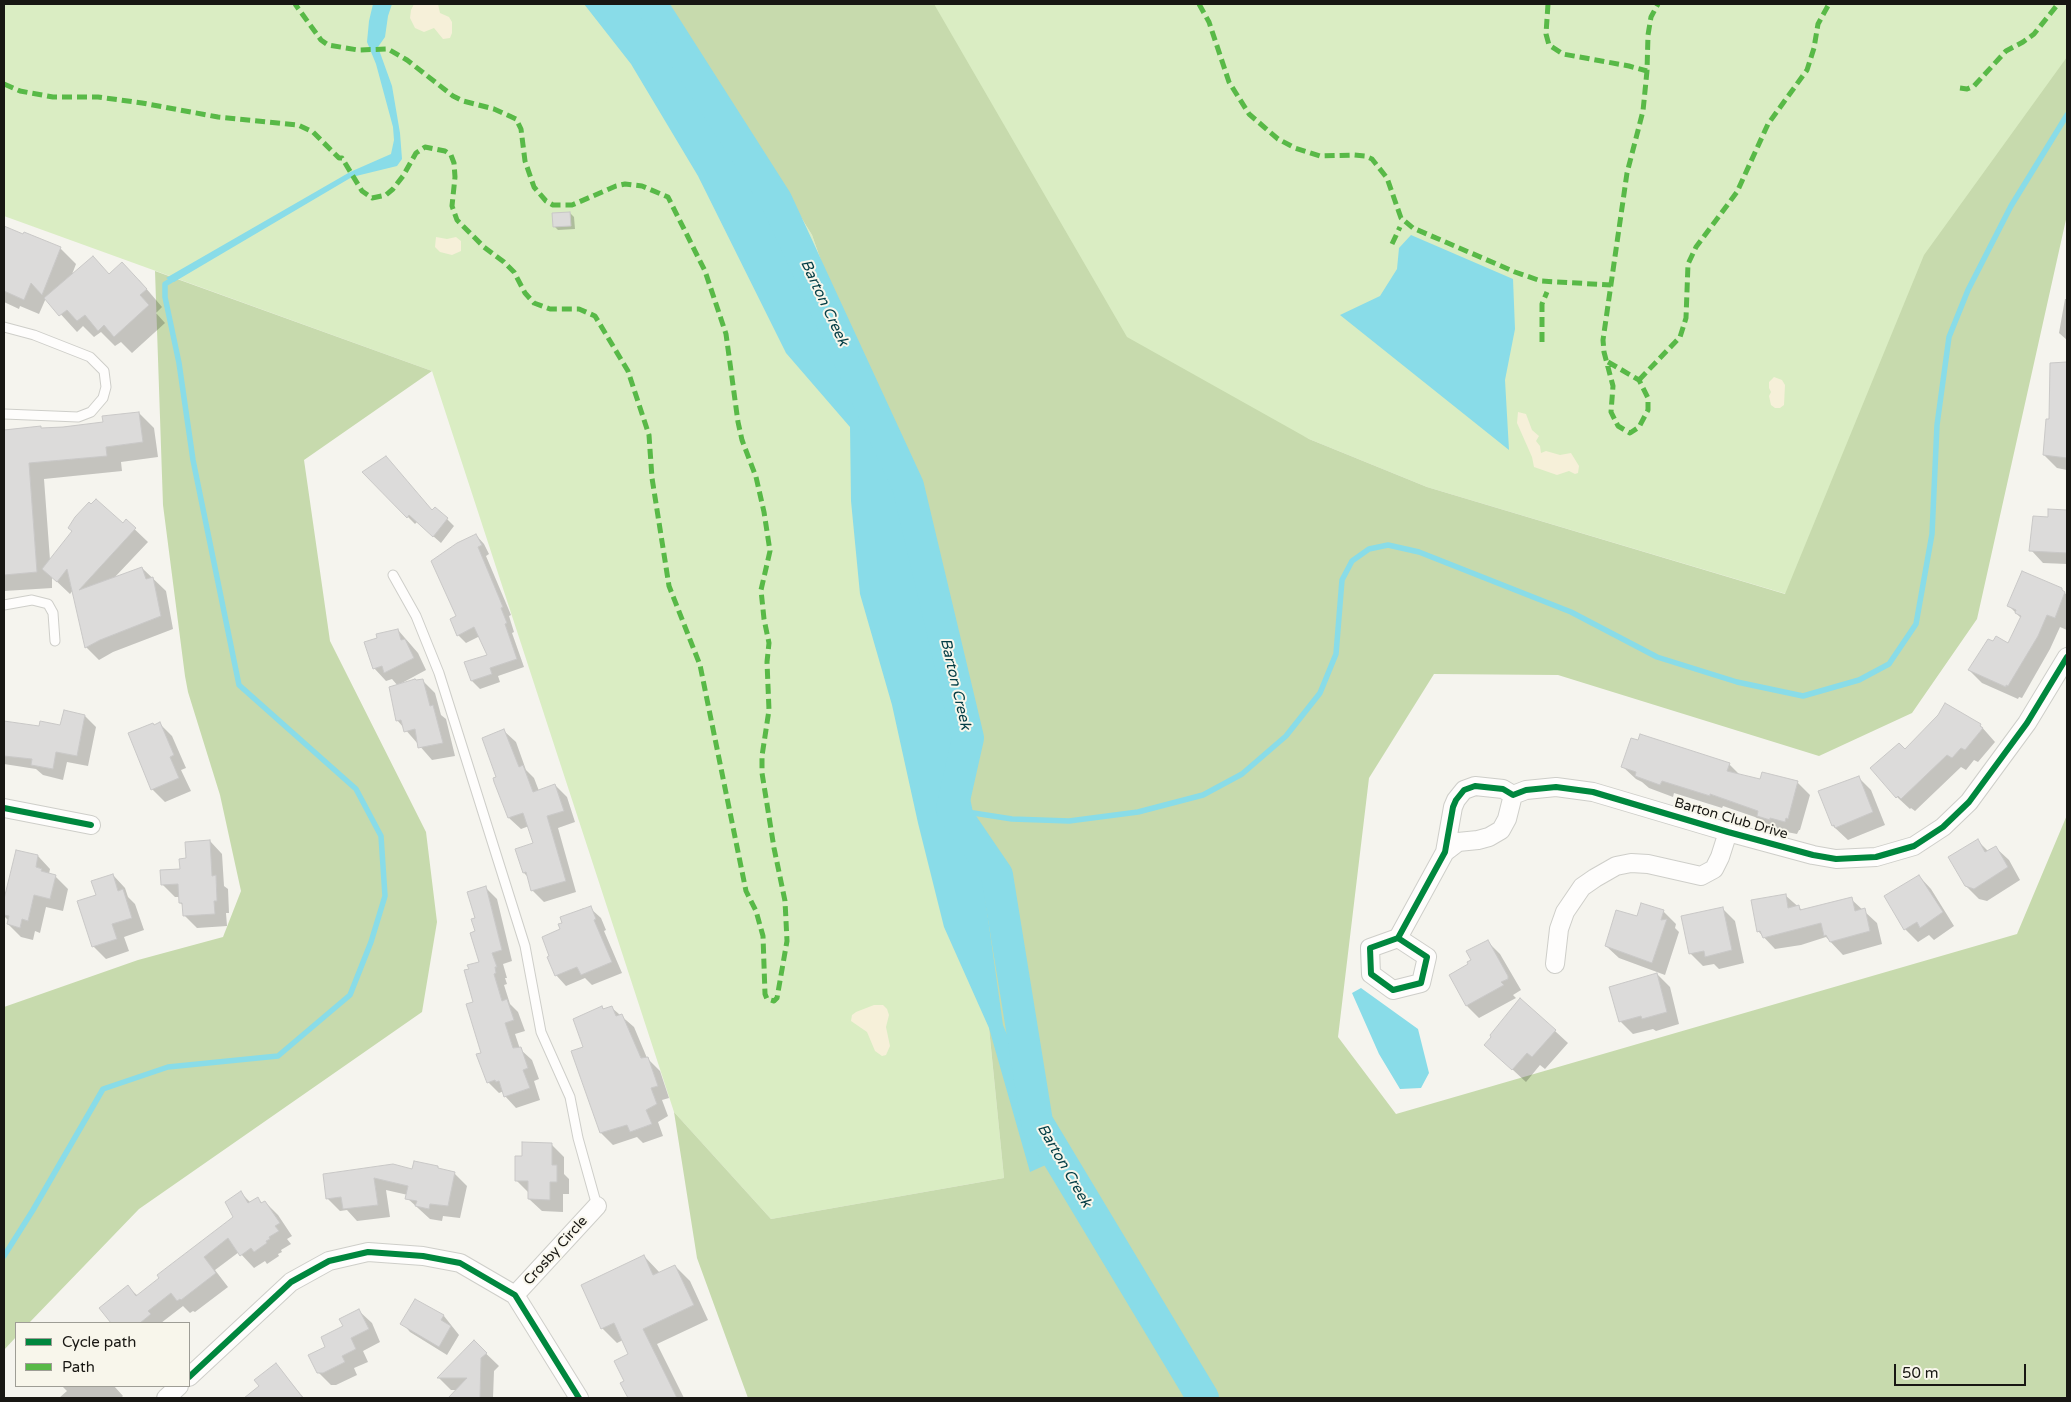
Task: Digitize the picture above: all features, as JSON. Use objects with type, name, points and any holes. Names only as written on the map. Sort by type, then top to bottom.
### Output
[{"type":"street","name":"Barton Club Drive","points":[[1513,795],[1526,790],[1556,787],[1593,792],[1813,855],[1836,859],[1876,857],[1914,846],[1944,827],[1969,802],[2028,723],[2067,657]]},
{"type":"street","points":[[1398,938],[1444,852],[1453,807],[1464,790],[1475,786],[1489,787],[1503,789],[1513,795],[1507,820],[1500,830],[1489,837],[1458,842],[1444,852]]},
{"type":"street","points":[[4,808],[91,826]]},
{"type":"street","points":[[1555,964],[1559,929],[1565,912],[1588,882],[1606,870],[1630,864],[1648,864],[1701,876],[1714,869],[1728,832]]},
{"type":"street","name":"Crosby Circle","points":[[516,1295],[597,1206]]},
{"type":"street","points":[[190,1376],[291,1282],[329,1261],[368,1252],[423,1256],[460,1263],[516,1295],[579,1398]]},
{"type":"street","points":[[166,1398],[178,1387]]},
{"type":"lane","points":[[4,327],[34,335],[90,357],[104,371],[106,387],[103,398],[91,412],[78,417],[4,414]]},
{"type":"lane","points":[[393,575],[416,616],[439,673],[525,946],[541,1032],[570,1097],[578,1138],[597,1206]]},
{"type":"lane","points":[[4,605],[32,600],[48,604],[53,613],[55,641]]},
{"type":"green space","points":[[4,4],[669,4],[812,235],[936,591],[983,902],[989,1028],[1004,1178],[771,1219],[674,1112],[432,371],[4,216]]},
{"type":"green space","points":[[669,4],[934,4],[1127,337],[1309,439],[1427,487],[1785,594],[1924,255],[2067,57],[2067,215],[1977,619],[1912,713],[1819,756],[1558,675],[1434,674],[1369,778],[1338,1037],[1396,1114],[2017,934],[2067,815],[2067,1398],[748,1398],[697,1258],[674,1112],[771,1219],[1004,1178],[989,1028],[983,902],[936,591],[812,235]]},
{"type":"green space","points":[[799,4],[2067,4],[2067,168],[1786,594],[1427,487],[1309,439],[1028,311]]},
{"type":"green space","points":[[155,271],[432,371],[304,460],[330,641],[426,832],[437,922],[422,1012],[139,1209],[30,1322],[15,1322],[15,1338],[4,1350],[4,1007],[138,960],[223,937],[241,891],[220,795],[188,692],[163,505]]},
{"type":"sand","points":[[414,4],[438,4],[440,13],[449,17],[452,22],[450,38],[443,39],[434,28],[424,32],[415,28],[410,18]]},
{"type":"sand","points":[[436,237],[447,239],[456,237],[461,241],[461,251],[452,255],[440,252],[435,247]]},
{"type":"sand","points":[[1774,377],[1782,380],[1785,385],[1784,405],[1780,408],[1775,408],[1771,405],[1769,396],[1771,392],[1769,382]]},
{"type":"sand","points":[[1518,412],[1526,414],[1532,430],[1539,436],[1536,441],[1540,446],[1541,453],[1546,451],[1560,455],[1571,453],[1579,466],[1578,473],[1575,474],[1569,471],[1557,475],[1534,467],[1532,457],[1517,423]]},
{"type":"sand","points":[[874,1005],[883,1005],[889,1015],[886,1027],[890,1046],[886,1055],[882,1056],[875,1051],[867,1032],[851,1021],[852,1015],[856,1012]]},
{"type":"water","points":[[373,4],[392,4],[385,37],[378,47],[392,86],[400,133],[402,159],[397,166],[352,177],[174,282],[166,278],[350,172],[391,154],[394,140],[393,127],[376,64],[367,42]]},
{"type":"water","points":[[584,4],[640,4],[754,180],[780,230],[796,250],[846,345],[894,480],[947,691],[973,812],[1003,1025],[1059,1159],[1030,1172],[989,1028],[944,927],[918,823],[892,705],[860,594],[851,501],[850,427],[786,353],[698,176],[631,64]]},
{"type":"water","points":[[1411,235],[1513,279],[1515,329],[1505,380],[1509,450],[1340,315],[1380,296],[1397,269],[1399,248]]},
{"type":"water","points":[[1361,988],[1418,1029],[1429,1073],[1421,1088],[1400,1089],[1379,1054],[1352,993]]},
{"type":"building","points":[[570,212],[571,226],[553,227],[552,213]]},
{"type":"building","points":[[4,226],[61,247],[42,295],[31,283],[24,300],[4,291]]},
{"type":"building","points":[[93,256],[109,274],[122,262],[147,289],[140,295],[149,305],[114,337],[104,325],[98,331],[85,315],[77,321],[67,310],[59,316],[44,298]]},
{"type":"building","points":[[2067,362],[2067,458],[2043,455],[2046,419],[2049,419],[2050,363]]},
{"type":"building","points":[[139,412],[143,442],[106,447],[107,456],[29,463],[37,572],[4,575],[4,430],[41,426],[41,428],[63,427],[103,422],[102,416]]},
{"type":"building","points":[[386,456],[432,510],[435,507],[448,518],[433,537],[409,515],[407,518],[362,472]]},
{"type":"building","points":[[96,499],[123,523],[126,519],[136,528],[79,590],[142,567],[146,579],[153,577],[161,616],[100,640],[85,648],[67,569],[57,582],[42,569],[72,531],[68,528],[75,517],[89,502],[91,504]]},
{"type":"building","points":[[2048,509],[2067,510],[2067,553],[2029,551],[2033,516],[2048,517]]},
{"type":"building","points":[[476,534],[482,545],[478,547],[503,607],[501,608],[507,623],[505,624],[517,659],[490,668],[492,674],[471,681],[464,662],[487,655],[474,627],[457,636],[450,619],[456,616],[431,561],[457,543]]},
{"type":"building","points":[[2022,571],[2062,588],[2065,592],[2055,618],[2047,615],[2038,636],[2006,687],[1968,670],[1988,639],[1993,641],[1996,636],[2008,643],[2021,616],[2015,613],[2016,610],[2007,606]]},
{"type":"building","points":[[398,629],[401,640],[405,639],[414,658],[384,673],[382,666],[373,669],[364,642],[377,638],[376,634]]},
{"type":"building","points":[[415,679],[423,679],[430,706],[433,705],[443,743],[418,748],[415,729],[404,732],[401,720],[396,721],[389,687]]},
{"type":"building","points":[[1945,703],[1981,724],[1980,726],[1983,728],[1965,750],[1961,748],[1952,758],[1947,755],[1901,799],[1898,796],[1896,798],[1870,768],[1899,743],[1905,749],[1938,715]]},
{"type":"building","points":[[64,710],[85,715],[77,756],[56,752],[53,769],[31,765],[32,759],[4,756],[4,721],[39,726],[40,721],[60,725]]},
{"type":"building","points":[[160,722],[174,755],[170,757],[179,778],[151,790],[128,733]]},
{"type":"building","points":[[504,729],[519,767],[523,765],[533,792],[555,784],[564,811],[547,816],[566,881],[531,891],[526,872],[523,873],[515,849],[533,843],[523,813],[508,818],[494,782],[493,778],[496,777],[482,738]]},
{"type":"building","points":[[1640,734],[1730,763],[1727,771],[1760,779],[1762,772],[1798,781],[1788,819],[1786,818],[1785,822],[1770,818],[1770,820],[1757,816],[1758,811],[1710,794],[1710,796],[1662,781],[1660,785],[1635,776],[1636,772],[1621,767],[1631,738],[1638,740]]},
{"type":"building","points":[[1859,776],[1873,812],[1835,828],[1834,825],[1832,826],[1818,791]]},
{"type":"building","points":[[1978,839],[1985,852],[1996,846],[2008,867],[1974,889],[1965,886],[1948,857]]},
{"type":"building","points":[[210,840],[212,876],[216,875],[217,901],[214,901],[215,914],[183,916],[182,903],[179,903],[178,884],[161,885],[160,870],[180,869],[179,859],[186,858],[185,842]]},
{"type":"building","points":[[16,850],[38,855],[36,867],[42,869],[41,871],[56,875],[50,899],[34,895],[28,921],[22,919],[20,928],[7,924],[9,916],[4,915],[4,899]]},
{"type":"building","points":[[113,874],[118,891],[123,889],[132,918],[112,924],[117,939],[92,947],[77,901],[96,895],[91,881]]},
{"type":"building","points":[[1919,875],[1943,912],[1920,928],[1917,922],[1904,930],[1884,896]]},
{"type":"building","points":[[486,886],[502,950],[492,953],[497,967],[495,967],[496,973],[494,974],[502,1001],[507,999],[514,1020],[505,1023],[513,1048],[521,1047],[528,1068],[523,1070],[530,1088],[504,1097],[499,1081],[496,1082],[495,1080],[487,1083],[476,1054],[481,1053],[466,1004],[473,1002],[464,970],[469,969],[467,965],[479,962],[470,933],[475,931],[471,919],[475,918],[467,892]]},
{"type":"building","points":[[1786,894],[1788,908],[1799,905],[1800,910],[1852,897],[1855,911],[1865,908],[1870,931],[1830,942],[1826,935],[1824,936],[1821,923],[1763,938],[1760,931],[1757,932],[1751,900]]},
{"type":"building","points":[[1641,903],[1664,910],[1661,920],[1667,919],[1652,963],[1605,946],[1616,910],[1637,916]]},
{"type":"building","points":[[591,906],[596,919],[594,920],[612,962],[581,975],[577,967],[555,976],[547,957],[549,956],[542,937],[560,929],[558,924],[562,923],[560,917]]},
{"type":"building","points":[[1723,907],[1732,950],[1705,957],[1704,951],[1689,954],[1681,916]]},
{"type":"building","points":[[1488,940],[1508,979],[1501,982],[1504,985],[1466,1006],[1449,975],[1468,964],[1467,962],[1471,960],[1466,951]]},
{"type":"building","points":[[1657,973],[1667,1012],[1642,1019],[1641,1016],[1619,1022],[1609,987]]},
{"type":"building","points":[[1520,998],[1556,1030],[1532,1057],[1527,1053],[1512,1070],[1484,1045]]},
{"type":"building","points":[[602,1006],[603,1009],[612,1006],[616,1016],[622,1014],[641,1058],[648,1057],[658,1086],[651,1088],[657,1104],[646,1110],[652,1124],[630,1132],[627,1125],[600,1133],[571,1051],[583,1047],[573,1019]]},
{"type":"building","points":[[522,1142],[552,1143],[552,1165],[557,1165],[557,1182],[550,1182],[550,1200],[528,1199],[528,1181],[515,1181],[515,1156],[522,1156]]},
{"type":"building","points":[[414,1161],[455,1172],[448,1206],[430,1204],[429,1209],[415,1206],[417,1201],[405,1199],[408,1186],[374,1178],[378,1205],[343,1209],[341,1197],[326,1199],[323,1174],[393,1164],[412,1169]]},
{"type":"building","points":[[241,1191],[248,1203],[258,1197],[261,1203],[265,1201],[280,1223],[275,1226],[279,1231],[269,1237],[270,1239],[266,1241],[267,1243],[254,1252],[251,1248],[240,1256],[228,1238],[204,1257],[216,1273],[181,1300],[177,1301],[171,1293],[148,1311],[151,1314],[141,1322],[110,1322],[99,1308],[128,1285],[136,1296],[159,1278],[157,1275],[233,1217],[225,1202]]},
{"type":"building","points":[[644,1255],[653,1275],[675,1265],[694,1305],[643,1329],[677,1398],[628,1398],[620,1383],[624,1381],[614,1361],[628,1354],[614,1323],[601,1329],[581,1285]]},
{"type":"building","points":[[415,1299],[444,1315],[441,1320],[451,1326],[439,1347],[400,1324]]},
{"type":"building","points":[[359,1309],[369,1329],[351,1338],[356,1349],[342,1356],[345,1362],[323,1373],[317,1373],[308,1355],[325,1347],[321,1337],[343,1326],[339,1319]]},
{"type":"building","points":[[474,1340],[487,1353],[481,1358],[480,1398],[448,1398],[467,1378],[437,1378]]},
{"type":"building","points":[[276,1363],[303,1398],[244,1398],[259,1386],[254,1380]]},
{"type":"waterway","name":"Barton Creek","points":[[651,4],[776,200],[908,486],[968,738],[952,809],[997,875],[1037,1122],[1203,1398]]},
{"type":"waterway","points":[[967,812],[1012,819],[1069,821],[1138,812],[1203,795],[1242,774],[1286,736],[1320,693],[1336,654],[1342,580],[1352,561],[1369,549],[1388,545],[1419,552],[1571,612],[1657,657],[1737,682],[1803,696],[1859,680],[1889,664],[1916,624],[1932,534],[1937,425],[1949,337],[1968,290],[2011,206],[2067,115]]},
{"type":"waterway","points":[[4,1256],[103,1089],[168,1067],[278,1056],[350,995],[371,942],[385,896],[381,836],[356,789],[239,685],[193,460],[179,363],[165,297],[165,284],[175,278]]},
{"type":"marked path","points":[[4,84],[20,91],[53,97],[98,97],[218,117],[298,125],[313,132],[339,158],[342,158],[362,191],[372,198],[386,195],[393,189],[416,153],[425,147],[445,151],[451,155],[454,163],[455,177],[452,206],[457,220],[484,247],[514,272],[525,293],[534,303],[550,309],[579,309],[595,316],[628,371],[649,435],[652,478],[669,586],[700,665],[746,891],[756,911],[763,936],[765,994],[767,999],[774,1001],[777,998],[787,941],[785,901],[762,773],[762,756],[769,710],[767,662],[769,643],[761,590],[770,551],[756,477],[742,440],[738,422],[726,334],[705,271],[668,197],[642,186],[625,184],[572,205],[553,205],[546,201],[534,187],[525,161],[521,129],[516,119],[494,109],[463,101],[453,96],[407,60],[388,49],[358,50],[328,45],[321,40],[295,4]]},
{"type":"marked path","points":[[1199,4],[1209,22],[1229,82],[1249,114],[1278,139],[1295,148],[1320,156],[1354,155],[1372,159],[1387,178],[1401,218],[1413,228],[1515,272],[1541,281],[1611,285]]},
{"type":"marked path","points":[[1548,4],[1546,34],[1549,45],[1563,54],[1647,71]]},
{"type":"marked path","points":[[1608,362],[1639,380],[1648,398],[1648,410],[1639,427],[1630,433],[1618,426],[1611,412],[1613,386],[1604,352],[1603,340],[1627,173],[1643,111],[1648,35],[1651,17],[1658,4]]},
{"type":"marked path","points":[[1639,380],[1680,337],[1686,318],[1688,264],[1696,247],[1737,192],[1768,124],[1807,70],[1814,48],[1818,24],[1829,4]]},
{"type":"marked path","points":[[1960,88],[1967,89],[1974,86],[2006,51],[2034,34],[2058,4]]},
{"type":"marked path","points":[[1392,244],[1400,227]]},
{"type":"marked path","points":[[1542,342],[1542,304],[1547,292]]},
{"type":"cycle path","points":[[1398,938],[1427,957],[1421,983],[1393,990],[1371,974],[1370,948],[1398,938],[1445,852],[1456,800],[1464,790],[1475,786],[1503,789],[1513,795],[1526,790],[1556,787],[1593,792],[1728,832],[1813,855],[1836,859],[1876,857],[1914,846],[1943,827],[1969,802],[2027,723],[2067,657]]},
{"type":"cycle path","points":[[4,808],[91,825]]},
{"type":"cycle path","points":[[190,1376],[291,1282],[329,1261],[368,1252],[423,1256],[460,1263],[515,1295],[579,1398]]}]
